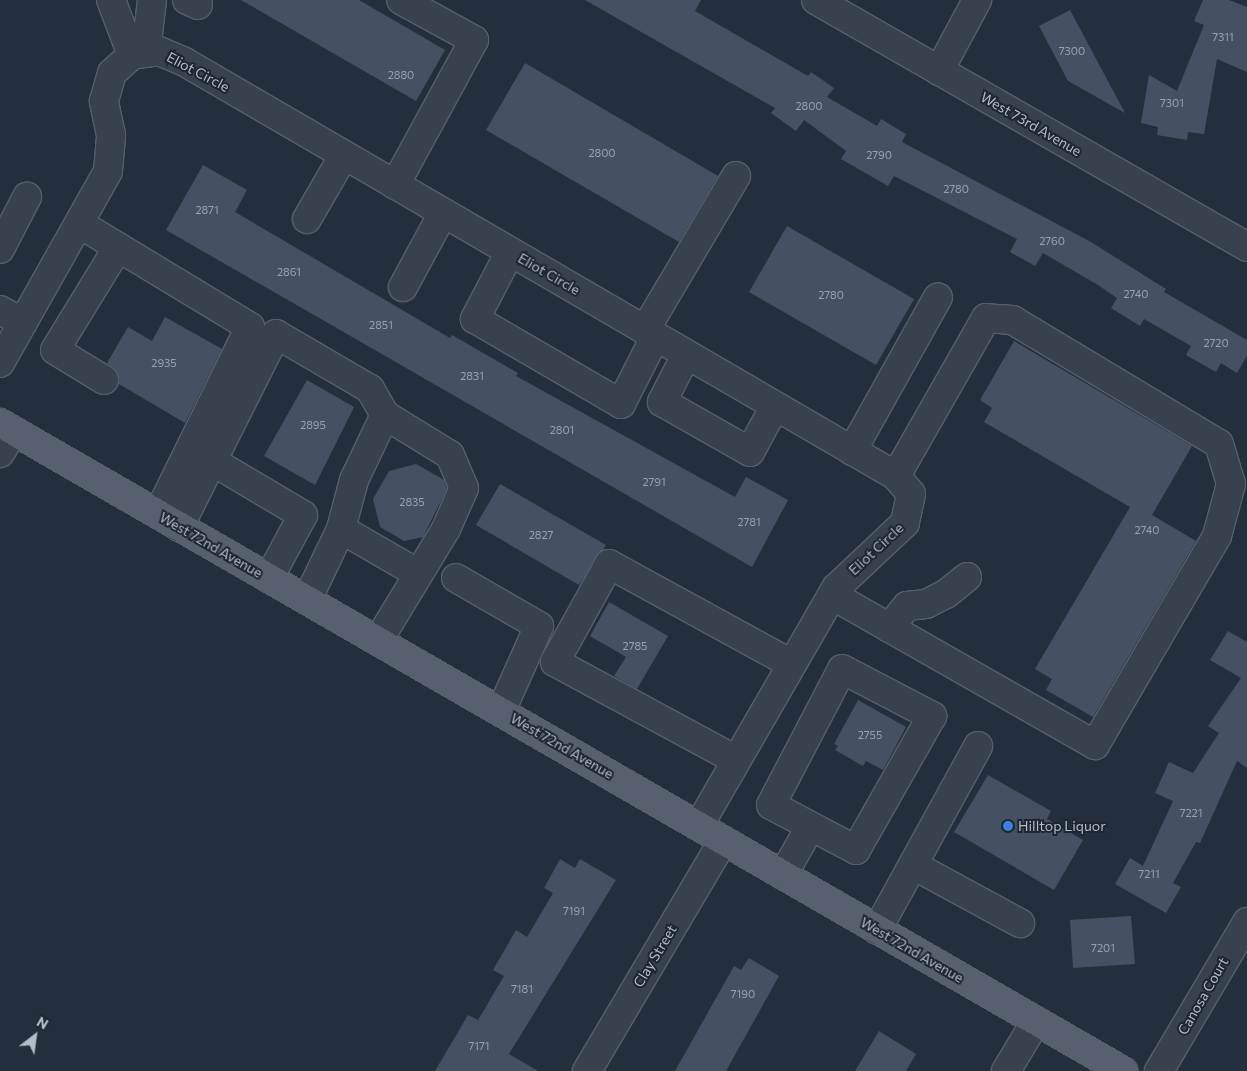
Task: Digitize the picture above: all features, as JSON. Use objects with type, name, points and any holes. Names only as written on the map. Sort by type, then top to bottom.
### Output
[{"type":"main road","name":"West 72nd Avenue","points":[[5,436],[168,520],[1123,1071]]},
{"type":"street","points":[[111,0],[139,53]]},
{"type":"street","points":[[0,363],[12,317],[80,224],[99,190],[111,152],[106,86],[112,73],[139,53],[152,0]]},
{"type":"street","points":[[395,185],[474,40],[401,0]]},
{"type":"street","name":"West 73rd Avenue","points":[[816,0],[939,71],[1245,241]]},
{"type":"street","points":[[939,71],[977,0]]},
{"type":"street","name":"Eliot Circle","points":[[139,53],[159,51],[183,62],[896,476],[911,494],[905,523],[856,564],[832,595],[790,663],[699,825]]},
{"type":"street","points":[[307,219],[344,155]]},
{"type":"street","points":[[510,252],[475,319],[621,404],[650,333],[736,176]]},
{"type":"street","points":[[0,249],[27,197]]},
{"type":"street","points":[[403,287],[444,213]]},
{"type":"street","points":[[80,224],[250,327],[168,520]]},
{"type":"street","points":[[104,380],[55,350],[118,247]]},
{"type":"street","points":[[852,450],[938,297]]},
{"type":"street","points":[[832,595],[1095,745],[1217,536],[1231,484],[1219,444],[1013,320],[986,318],[896,476]]},
{"type":"street","points":[[168,520],[212,461],[276,334],[370,389],[385,415],[450,455],[464,488],[446,529],[378,641]]},
{"type":"street","points":[[686,355],[662,402],[750,452],[775,406]]},
{"type":"street","points":[[307,600],[341,529],[354,480],[385,415]]},
{"type":"street","points":[[212,461],[303,515],[269,578]]},
{"type":"street","points":[[341,529],[417,574]]},
{"type":"street","points":[[736,760],[555,662],[600,580],[609,564],[790,663]]},
{"type":"street","points":[[889,628],[908,606],[926,604],[946,594],[967,577]]},
{"type":"street","points":[[456,578],[539,626],[501,711]]},
{"type":"street","points":[[842,669],[932,716],[856,850],[810,827],[771,805],[842,669]]},
{"type":"street","points":[[877,930],[978,746]]},
{"type":"street","points":[[783,875],[810,827]]},
{"type":"street","name":"Clay Street","points":[[587,1071],[723,841]]},
{"type":"street","points":[[913,865],[1020,923]]},
{"type":"street","name":"Canosa Court","points":[[1159,1071],[1247,922]]},
{"type":"street","points":[[1006,1071],[1036,1021]]},
{"type":"building","points":[[241,0],[359,0],[445,50],[416,101]]},
{"type":"building","points":[[585,0],[701,0],[695,11],[808,76],[811,72],[834,88],[827,97],[877,126],[881,119],[906,134],[902,142],[1091,242],[1166,289],[1164,292],[1247,340],[1247,356],[1237,373],[1221,363],[1216,372],[1186,355],[1191,346],[1144,319],[1140,326],[1111,308],[1117,298],[1098,285],[1043,253],[1035,266],[1010,252],[1017,239],[894,176],[888,186],[841,159],[846,151],[804,120],[796,131],[771,113],[775,108]]},
{"type":"building","points":[[1203,0],[1229,0],[1247,7],[1247,72],[1217,59],[1204,134],[1188,132],[1187,140],[1157,135],[1158,127],[1141,123],[1149,75],[1177,91],[1204,25],[1194,21]]},
{"type":"building","points":[[1070,10],[1125,113],[1068,81],[1039,26]]},
{"type":"building","points":[[525,63],[718,176],[679,242],[486,130]]},
{"type":"building","points":[[203,165],[247,190],[235,212],[450,338],[452,335],[518,373],[516,376],[735,497],[746,477],[788,500],[752,567],[166,230]]},
{"type":"building","points":[[787,226],[914,299],[876,365],[749,292]]},
{"type":"building","points":[[165,317],[222,349],[185,423],[119,384],[117,372],[107,363],[128,327],[152,341]]},
{"type":"building","points":[[1014,341],[1192,446],[1152,515],[1196,541],[1093,717],[1046,690],[1052,679],[1035,669],[1130,507],[984,422],[992,408],[980,400]]},
{"type":"building","points":[[307,380],[354,407],[315,485],[264,456]]},
{"type":"building","points":[[416,464],[444,480],[447,489],[423,537],[404,541],[380,527],[373,499],[389,471]]},
{"type":"building","points":[[500,484],[606,545],[579,585],[476,525]]},
{"type":"building","points":[[609,602],[668,636],[637,689],[614,676],[626,657],[590,636]]},
{"type":"building","points":[[1228,631],[1247,642],[1247,768],[1237,761],[1200,843],[1196,842],[1173,883],[1181,887],[1166,913],[1115,884],[1130,858],[1143,866],[1173,801],[1155,793],[1169,762],[1193,773],[1219,733],[1208,726],[1241,678],[1210,660]]},
{"type":"building","points":[[858,700],[906,727],[883,770],[866,761],[863,766],[835,750],[838,746],[834,744]]},
{"type":"building","name":"Hilltop Liquor","points":[[988,775],[1051,811],[1047,819],[1083,840],[1054,890],[954,832]]},
{"type":"building","points":[[560,859],[575,868],[580,859],[616,880],[509,1054],[538,1071],[435,1071],[468,1015],[478,1020],[504,976],[493,970],[516,930],[527,937],[553,893],[544,888]]},
{"type":"building","points":[[1131,916],[1135,964],[1073,968],[1070,920]]},
{"type":"building","points":[[749,958],[779,976],[726,1071],[675,1071],[734,966],[741,970]]},
{"type":"building","points":[[879,1031],[916,1054],[906,1071],[855,1071]]},
{"type":"place","name":"Hilltop Liquor","points":[[1008,826]]}]
